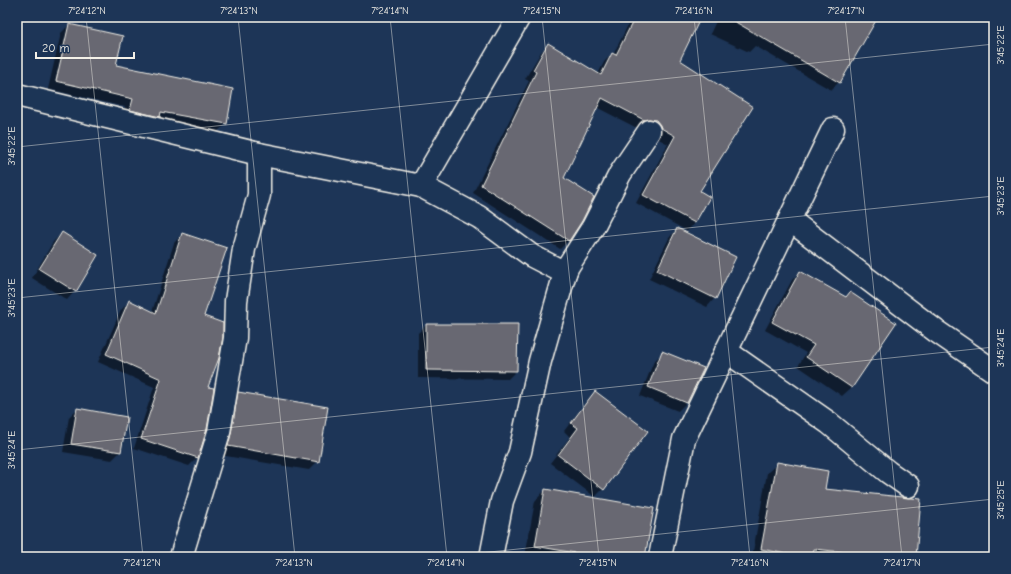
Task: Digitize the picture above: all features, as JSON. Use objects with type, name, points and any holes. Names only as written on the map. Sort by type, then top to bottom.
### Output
[{"type":"street","points":[[421,186],[519,17]]},
{"type":"street","points":[[17,95],[259,154],[421,186],[479,217],[532,256],[565,273]]},
{"type":"street","points":[[660,557],[684,439],[833,129]]},
{"type":"street","points":[[491,557],[502,501],[520,452],[540,361],[565,273],[593,227],[620,174],[648,131]]},
{"type":"street","points":[[181,557],[219,432],[235,338],[236,301],[244,249],[259,195],[259,154]]},
{"type":"street","points":[[790,220],[936,331],[994,370]]},
{"type":"street","points":[[726,351],[829,423],[888,472],[908,486]]},
{"type":"building","points":[[635,17],[701,17],[680,60],[753,107],[700,191],[710,197],[695,223],[643,195],[675,136],[661,128],[656,120],[644,120],[602,98],[564,178],[594,197],[582,221],[569,241],[481,185],[536,72],[533,70],[548,43],[601,75],[612,53],[616,55]]},
{"type":"building","points":[[727,17],[878,17],[840,83]]},
{"type":"building","points":[[69,24],[123,36],[116,65],[233,89],[227,124],[161,112],[160,117],[130,110],[133,99],[56,81]]},
{"type":"building","points":[[677,228],[736,257],[716,299],[657,270]]},
{"type":"building","points":[[62,232],[98,255],[76,292],[39,269]]},
{"type":"building","points":[[182,233],[227,248],[204,316],[223,323],[223,337],[219,358],[208,387],[214,388],[207,429],[198,458],[141,439],[161,379],[106,354],[129,300],[156,313]]},
{"type":"building","points":[[800,271],[846,297],[850,292],[896,323],[852,388],[806,357],[814,345],[772,322]]},
{"type":"building","points":[[426,324],[518,324],[517,371],[426,370]]},
{"type":"building","points":[[662,351],[704,368],[687,403],[648,387]]},
{"type":"building","points":[[595,391],[648,431],[604,490],[558,455],[578,428],[571,423]]},
{"type":"building","points":[[238,392],[328,407],[319,462],[228,446]]},
{"type":"building","points":[[77,408],[127,417],[121,452],[71,444]]},
{"type":"building","points":[[777,462],[828,471],[825,489],[921,499],[916,557],[891,557],[814,549],[812,557],[802,557],[761,549]]},
{"type":"building","points":[[545,489],[654,508],[645,557],[598,557],[535,546]]}]
